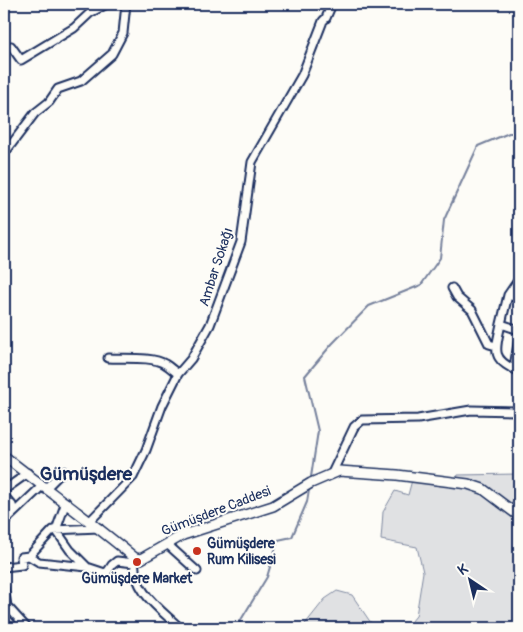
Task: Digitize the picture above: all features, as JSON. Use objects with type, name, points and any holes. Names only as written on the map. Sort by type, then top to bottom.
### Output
[{"type":"street","points":[[11,46],[20,60],[69,31],[90,13],[106,4]]},
{"type":"street","points":[[4,154],[35,113],[49,102],[58,90],[81,81],[112,54],[123,33],[126,4]]},
{"type":"street","name":"Ambar Sokağı","points":[[90,521],[133,477],[146,450],[162,406],[178,374],[191,359],[210,325],[241,242],[252,162],[302,75],[322,21],[326,18],[332,4]]},
{"type":"street","points":[[518,371],[503,365],[496,346],[508,295],[519,279]]},
{"type":"street","points":[[452,288],[457,297],[472,310],[490,344],[496,346]]},
{"type":"street","points":[[508,295],[519,298]]},
{"type":"street","points":[[502,324],[519,330]]},
{"type":"street","points":[[518,371],[515,361],[519,338]]},
{"type":"street","points":[[108,358],[140,359],[159,362],[165,364],[178,374]]},
{"type":"street","points":[[332,473],[354,426],[362,420],[418,420],[471,410],[519,411]]},
{"type":"street","points":[[4,456],[28,473],[43,488],[66,502],[99,528],[135,561]]},
{"type":"street","points":[[4,522],[14,511],[63,471]]},
{"type":"street","name":"Gümüşdere Caddesi","points":[[135,561],[201,529],[273,506],[311,483],[339,471],[397,474],[468,484],[483,489],[519,516]]},
{"type":"street","points":[[4,490],[28,473]]},
{"type":"street","points":[[4,496],[12,505],[14,511]]},
{"type":"street","points":[[56,530],[66,502]]},
{"type":"street","points":[[29,556],[48,534],[56,530],[99,528]]},
{"type":"street","points":[[56,530],[70,550],[87,567]]},
{"type":"street","points":[[167,544],[196,571]]},
{"type":"street","points":[[4,566],[22,565],[21,557],[29,556],[39,562],[87,567],[105,572],[117,561],[135,561]]},
{"type":"street","points":[[135,561],[134,571],[137,582],[143,592],[180,628]]},
{"type":"street","points":[[4,588],[6,608],[27,628]]},
{"type":"shaded area","points":[[519,474],[519,628],[406,628],[416,616],[423,572],[417,547],[381,540],[383,512],[395,491],[408,495],[412,480],[453,486],[458,475]]},
{"type":"shaded area","points":[[337,591],[352,595],[371,623],[381,628],[302,628],[325,599]]},
{"type":"waterway","points":[[311,477],[318,431],[305,376],[332,344],[369,306],[421,285],[440,258],[444,220],[478,146],[509,133],[519,133]]},
{"type":"waterway","points":[[236,628],[267,577],[278,540],[292,537],[307,502],[309,490]]},
{"type":"place","name":"Gümüşdere Rum Kilisesi","points":[[197,551]]},
{"type":"place","name":"Gümüşdere Market","points":[[137,562]]},
{"type":"district","name":"Gümüşdere","points":[[86,474]]}]
